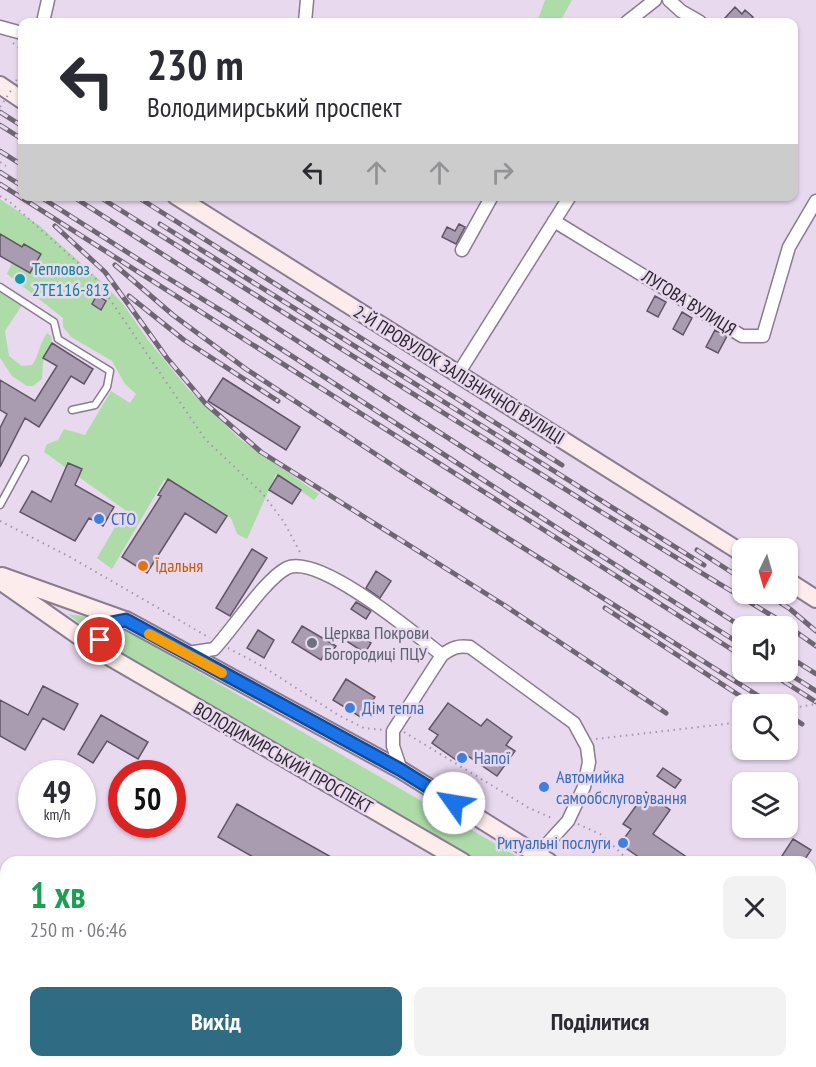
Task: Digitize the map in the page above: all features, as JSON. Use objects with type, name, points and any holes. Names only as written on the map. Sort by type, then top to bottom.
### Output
[{"type":"main road","name":"2-Й ПРОВУЛОК ЗАЛІЗНИЧНОЇ ВУЛИЦІ","points":[[184,201],[732,547]]},
{"type":"main road","points":[[0,575],[126,620],[401,770],[538,856]]},
{"type":"main road","name":"ВОЛОДИМИРСЬКИЙ ПРОСПЕКТ","points":[[0,581],[103,652],[453,856]]},
{"type":"main road","points":[[798,587],[816,599]]},
{"type":"main road","points":[[103,652],[100,640],[105,627],[111,623],[126,620]]},
{"type":"street","points":[[44,18],[48,0]]},
{"type":"street","points":[[306,18],[308,0]]},
{"type":"street","points":[[632,18],[655,0]]},
{"type":"street","points":[[669,0],[693,18]]},
{"type":"street","points":[[0,27],[18,32]]},
{"type":"street","points":[[462,250],[489,201]]},
{"type":"street","points":[[458,374],[567,201]]},
{"type":"street","name":"ЛУГОВА ВУЛИЦЯ","points":[[554,220],[742,336],[763,336],[789,247],[816,201]]},
{"type":"street","points":[[185,653],[214,650],[272,578],[289,567],[308,566],[356,590],[442,655]]},
{"type":"street","points":[[401,770],[393,746],[393,731],[442,655],[453,647],[461,645],[470,647],[574,723],[584,740],[590,762],[588,774],[568,821],[545,856]]},
{"type":"lane","points":[[0,287],[54,322],[58,339],[110,371],[107,387],[94,405],[72,410]]},
{"type":"lane","points":[[0,506],[26,459]]},
{"type":"path","points":[[0,107],[11,91]]},
{"type":"path","points":[[0,162],[6,166]]},
{"type":"path","points":[[0,196],[10,202],[96,279],[206,439],[263,494],[284,522],[308,566]]},
{"type":"path","points":[[0,521],[70,557],[170,616],[262,666],[338,715],[364,728],[407,732],[529,808],[554,819],[582,825],[602,835],[624,856]]},
{"type":"path","points":[[798,707],[816,704]]},
{"type":"path","points":[[584,740],[732,723]]},
{"type":"green space","points":[[545,0],[572,0],[562,18],[538,18]]},
{"type":"green space","points":[[0,199],[40,226],[104,284],[123,304],[148,340],[188,389],[240,439],[319,494],[314,500],[276,474],[247,539],[237,534],[231,518],[164,480],[112,569],[97,558],[125,510],[44,452],[47,444],[58,440],[64,429],[85,435],[111,391],[130,403],[136,394],[125,384],[112,361],[71,337],[63,327],[63,318],[7,274],[14,258],[0,247]]},
{"type":"green space","points":[[0,291],[22,305],[5,331],[9,356],[22,366],[32,365],[47,333],[51,336],[52,343],[43,362],[42,379],[33,386],[27,386],[12,376],[0,358]]},
{"type":"green space","points":[[68,614],[103,619],[96,625],[94,635]]},
{"type":"green space","points":[[126,630],[517,856],[472,856],[113,649],[108,639],[112,632]]},
{"type":"building","points":[[735,7],[742,14],[745,10],[753,17],[752,18],[725,18]]},
{"type":"building","points":[[459,224],[465,227],[456,244],[442,237],[447,227],[455,231]]},
{"type":"building","points":[[0,234],[22,247],[24,244],[41,254],[30,273],[0,256]]},
{"type":"building","points":[[97,295],[106,301],[101,310],[92,304]]},
{"type":"building","points":[[655,296],[666,302],[658,317],[647,311]]},
{"type":"building","points":[[682,312],[692,318],[683,335],[673,329]]},
{"type":"building","points":[[715,330],[727,336],[718,353],[706,347]]},
{"type":"building","points":[[52,343],[93,369],[84,384],[71,376],[39,427],[25,418],[0,467],[0,428],[7,414],[0,410],[0,380],[35,401],[57,366],[43,358]]},
{"type":"building","points":[[223,378],[300,427],[286,450],[208,401]]},
{"type":"building","points":[[68,463],[82,469],[75,485],[114,507],[103,526],[89,518],[75,541],[20,512],[32,491],[51,502]]},
{"type":"building","points":[[278,475],[301,490],[292,504],[269,490]]},
{"type":"building","points":[[168,479],[227,516],[216,533],[185,513],[147,573],[122,557],[161,496],[158,495]]},
{"type":"building","points":[[252,549],[267,558],[230,616],[216,608]]},
{"type":"building","points":[[376,571],[391,581],[380,598],[366,588]]},
{"type":"building","points":[[356,602],[371,611],[366,619],[351,609]]},
{"type":"building","name":"Церква Покрови Богородиці ПЦУ","points":[[302,626],[336,646],[328,659],[323,656],[321,660],[292,642]]},
{"type":"building","points":[[258,630],[274,640],[264,658],[247,648]]},
{"type":"building","points":[[355,632],[371,643],[365,653],[348,642]]},
{"type":"building","points":[[346,679],[375,697],[362,718],[333,700]]},
{"type":"building","points":[[43,686],[78,704],[64,730],[43,718],[25,750],[0,736],[0,700],[28,715]]},
{"type":"building","points":[[448,703],[481,726],[487,719],[512,737],[506,745],[515,751],[497,776],[465,754],[459,762],[432,743],[438,735],[429,729]]},
{"type":"building","points":[[101,715],[148,742],[138,759],[107,741],[95,760],[88,760],[78,754]]},
{"type":"building","points":[[663,768],[681,780],[675,788],[657,776]]},
{"type":"building","points":[[646,792],[670,810],[653,834],[685,856],[637,856],[620,844],[631,829],[623,824]]},
{"type":"building","points":[[237,804],[329,856],[251,856],[218,837]]},
{"type":"building","points":[[793,839],[811,850],[807,856],[782,856]]},
{"type":"railway","points":[[0,112],[18,123]]},
{"type":"railway","points":[[0,125],[18,136]]},
{"type":"railway","points":[[0,151],[18,162]]},
{"type":"railway","points":[[0,172],[18,183]]},
{"type":"railway","points":[[0,184],[18,195]]},
{"type":"railway","points":[[27,201],[732,650]]},
{"type":"railway","points":[[47,201],[732,639]]},
{"type":"railway","points":[[80,201],[732,621]]},
{"type":"railway","points":[[106,201],[603,513],[779,620],[816,646]]},
{"type":"railway","points":[[144,201],[562,465]]},
{"type":"railway","points":[[160,224],[704,565]]},
{"type":"railway","points":[[55,226],[105,272],[167,358],[205,403],[261,452],[504,605],[666,713]]},
{"type":"railway","points":[[115,265],[173,315],[246,369],[409,476],[756,694]]},
{"type":"railway","points":[[129,296],[184,340],[278,401]]},
{"type":"railway","points":[[697,550],[732,573]]},
{"type":"railway","points":[[782,604],[816,631]]},
{"type":"railway","points":[[605,608],[737,694]]},
{"type":"railway","points":[[798,662],[816,674]]},
{"type":"railway","points":[[798,680],[816,691]]},
{"type":"railway","points":[[785,682],[816,702]]},
{"type":"railway","points":[[798,721],[802,724]]},
{"type":"slow traffic","points":[[149,634],[222,673]]},
{"type":"place","name":"Тепловоз 2ТЕ116-813","points":[[20,279]]},
{"type":"place","name":"СТО","points":[[99,519]]},
{"type":"place","name":"Їдальня","points":[[143,566]]},
{"type":"place","name":"Церква Покрови Богородиці ПЦУ","points":[[312,643]]},
{"type":"place","name":"Дім тепла","points":[[350,708]]},
{"type":"place","name":"Напої","points":[[462,758]]},
{"type":"place","name":"Автомийка самообслуговування","points":[[544,787]]},
{"type":"place","name":"Ритуальні послуги","points":[[623,843]]},
{"type":"route","points":[[100,640],[101,632],[105,627],[111,623],[126,620],[401,770],[454,803]]}]
